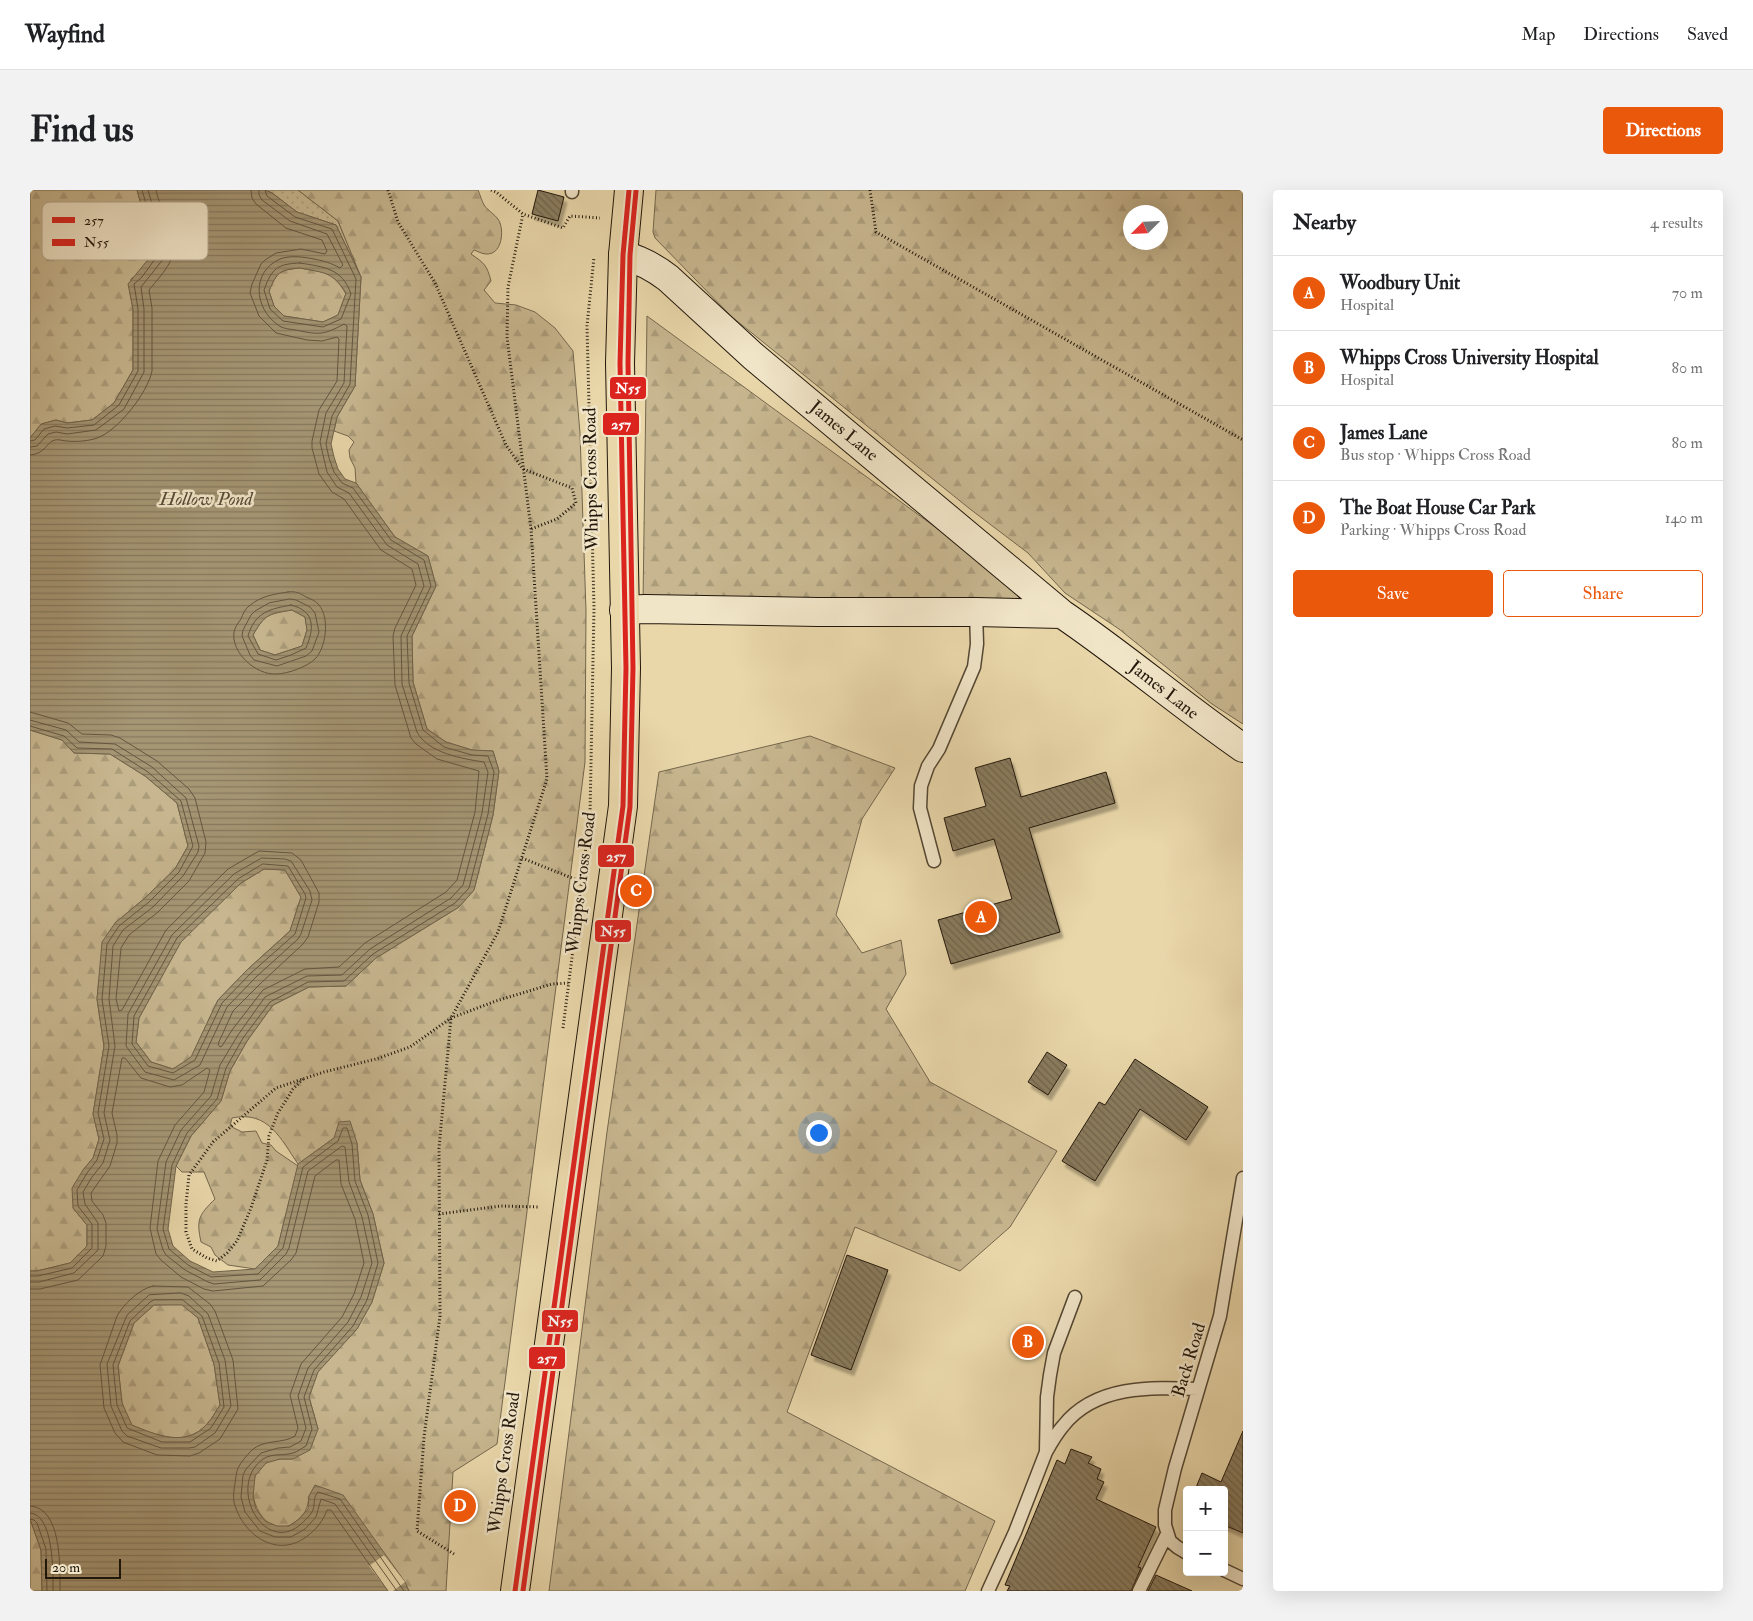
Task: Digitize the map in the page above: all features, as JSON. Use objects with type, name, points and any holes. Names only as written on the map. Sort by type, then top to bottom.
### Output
[{"type":"main road","name":"Whipps Cross Road","points":[[515,1591],[623,806],[626,717],[620,363],[623,255],[629,190]]},
{"type":"street","name":"James Lane","points":[[623,255],[654,267],[668,278],[753,356],[1062,614],[1110,648],[1198,717],[1243,748]]},
{"type":"street","points":[[624,610],[1062,614]]},
{"type":"lane","points":[[934,861],[920,808],[921,786],[928,766],[939,749],[974,667],[977,644],[976,612]]},
{"type":"lane","name":"Back Road","points":[[1182,1550],[1170,1541],[1167,1534],[1165,1510],[1198,1388],[1220,1316],[1243,1178]]},
{"type":"lane","points":[[1046,1452],[1047,1397],[1054,1352],[1075,1297]]},
{"type":"lane","points":[[988,1591],[1015,1532],[1046,1452],[1072,1416],[1086,1405],[1107,1395],[1160,1387],[1198,1388]]},
{"type":"lane","points":[[1139,1591],[1167,1534]]},
{"type":"lane","points":[[1228,1572],[1243,1579]]},
{"type":"path","points":[[388,190],[398,222],[434,283],[506,445],[523,469],[572,488],[576,503],[557,519],[531,529]]},
{"type":"path","points":[[491,190],[523,214],[563,228],[570,216],[600,218]]},
{"type":"path","points":[[870,190],[876,232],[1243,440]]},
{"type":"path","points":[[454,1554],[416,1531],[424,1437],[440,1316],[439,1148],[451,1018],[498,932],[547,778],[531,529],[507,337],[508,287],[523,214]]},
{"type":"path","name":"Whipps Cross Road","points":[[562,1036],[590,805],[594,608],[587,326],[595,253]]},
{"type":"path","points":[[522,858],[582,882]]},
{"type":"path","points":[[303,1079],[293,1089],[278,1113],[269,1136],[267,1160],[237,1241],[217,1261],[207,1258],[192,1249],[186,1232],[189,1175],[213,1142],[276,1088],[303,1079],[324,1072],[376,1059],[410,1047],[451,1018],[496,1001],[552,984],[569,983]]},
{"type":"path","points":[[538,1217],[540,1197]]},
{"type":"path","points":[[439,1214],[501,1206],[539,1207]]},
{"type":"green space","points":[[30,190],[137,190],[140,202],[42,202],[42,260],[148,260],[138,274],[131,279],[133,370],[114,403],[92,420],[67,423],[56,420],[42,424],[30,438]]},
{"type":"green space","points":[[265,190],[298,190],[338,221],[361,277],[336,225],[297,212]]},
{"type":"green space","points":[[298,190],[478,190],[484,205],[499,220],[502,233],[500,243],[495,251],[486,254],[474,250],[471,254],[482,262],[488,271],[491,281],[484,290],[495,303],[516,305],[535,312],[555,328],[573,351],[580,433],[586,611],[585,762],[497,1444],[453,1472],[446,1591],[409,1591],[390,1562],[378,1550],[309,1496],[304,1514],[295,1522],[284,1527],[273,1525],[264,1519],[257,1509],[253,1497],[253,1484],[257,1472],[269,1461],[293,1459],[318,1429],[309,1397],[318,1371],[357,1329],[372,1302],[384,1263],[373,1214],[360,1180],[357,1143],[334,1138],[298,1164],[279,1136],[264,1122],[255,1118],[232,1118],[230,1126],[242,1132],[256,1131],[262,1143],[271,1145],[276,1151],[298,1166],[278,1246],[255,1269],[228,1265],[215,1255],[211,1247],[201,1242],[200,1218],[205,1209],[215,1199],[204,1172],[182,1172],[176,1166],[191,1136],[221,1101],[230,1071],[247,1041],[273,1005],[309,987],[346,986],[376,958],[459,907],[474,890],[493,815],[499,771],[493,751],[472,750],[446,742],[427,729],[413,682],[412,636],[436,586],[428,556],[395,537],[356,483],[355,468],[350,458],[349,450],[354,442],[348,436],[334,431],[337,417],[355,386],[361,277],[338,221]]},
{"type":"green space","points":[[656,190],[1243,190],[1243,724],[1212,704],[1119,629],[1065,593],[1028,553],[970,509],[732,317],[655,238],[653,232]]},
{"type":"green space","points":[[300,268],[327,274],[341,286],[346,294],[338,315],[323,322],[284,316],[274,306],[269,291],[274,280],[283,271]]},
{"type":"green space","points":[[647,316],[1013,584],[1020,600],[643,603]]},
{"type":"green space","points":[[292,610],[305,617],[307,630],[302,646],[275,655],[260,650],[253,635],[264,619],[272,614]]},
{"type":"green space","points":[[30,730],[62,740],[74,753],[110,754],[145,776],[177,803],[188,846],[175,869],[115,923],[99,979],[97,999],[104,1046],[93,1114],[99,1139],[93,1158],[83,1170],[73,1208],[87,1225],[87,1246],[70,1263],[37,1271],[30,1271]]},
{"type":"green space","points":[[810,736],[895,768],[862,819],[836,915],[862,953],[901,940],[906,974],[886,1009],[930,1082],[1057,1151],[1010,1227],[960,1271],[855,1227],[787,1412],[995,1521],[965,1591],[549,1591],[607,1132],[659,772]]},
{"type":"green space","points":[[264,869],[285,870],[301,897],[290,931],[248,969],[218,1000],[191,1058],[173,1069],[151,1062],[136,1042],[139,1018],[181,941],[241,883]]},
{"type":"green space","points":[[182,1304],[198,1318],[214,1364],[220,1405],[209,1422],[199,1431],[190,1436],[180,1438],[160,1435],[131,1425],[122,1403],[118,1366],[134,1323],[154,1305]]},
{"type":"green space","points":[[30,1519],[41,1550],[42,1591],[30,1591]]},
{"type":"water","name":"Hollow Pond","points":[[137,190],[265,190],[297,212],[336,225],[361,277],[355,386],[337,417],[331,444],[334,457],[338,469],[345,479],[356,483],[395,537],[428,556],[436,586],[412,636],[413,682],[427,729],[446,742],[472,750],[493,751],[499,771],[493,815],[474,890],[459,907],[376,958],[346,986],[309,987],[273,1005],[247,1041],[230,1071],[221,1101],[191,1136],[176,1166],[168,1229],[173,1246],[190,1261],[213,1272],[255,1269],[278,1246],[298,1164],[334,1138],[339,1122],[350,1121],[357,1143],[360,1180],[373,1214],[384,1263],[372,1302],[357,1329],[318,1372],[309,1397],[318,1429],[310,1450],[293,1459],[280,1459],[266,1463],[255,1476],[253,1497],[256,1509],[265,1521],[277,1526],[289,1526],[298,1520],[308,1509],[309,1496],[315,1485],[343,1495],[405,1582],[409,1591],[42,1591],[41,1550],[30,1519],[30,1271],[70,1263],[87,1246],[87,1225],[73,1208],[72,1188],[93,1158],[99,1139],[93,1114],[104,1046],[97,999],[102,942],[115,923],[175,869],[188,846],[177,803],[145,776],[110,754],[74,753],[62,740],[30,730],[30,438],[41,424],[56,420],[67,423],[92,420],[114,403],[133,370],[133,309],[128,284],[148,260],[208,260],[208,202],[140,202]],"holes":[[[300,268],[327,274],[341,286],[346,293],[338,315],[323,322],[284,316],[274,306],[269,291],[274,280],[283,271]],[[292,610],[305,617],[307,630],[302,646],[275,655],[260,650],[253,635],[264,619],[272,614]],[[264,869],[285,870],[301,897],[290,931],[248,969],[218,1000],[191,1057],[173,1069],[151,1062],[136,1042],[139,1018],[181,942],[241,883]],[[154,1305],[182,1305],[198,1318],[214,1364],[220,1405],[209,1422],[190,1436],[171,1437],[132,1425],[122,1403],[118,1366],[134,1323]]]},
{"type":"pier","points":[[384,1555],[405,1582],[393,1591],[388,1591],[369,1566]]},
{"type":"building","points":[[538,190],[564,197],[558,221],[532,214]]},
{"type":"building","points":[[1010,758],[1021,797],[1106,772],[1115,803],[1029,828],[1060,932],[951,964],[938,920],[1012,899],[994,839],[953,851],[944,818],[986,806],[975,768]]},
{"type":"building","points":[[1047,1052],[1067,1065],[1048,1095],[1028,1082]]},
{"type":"building","points":[[1135,1059],[1208,1107],[1186,1140],[1140,1109],[1095,1181],[1062,1161],[1099,1102],[1105,1105]]},
{"type":"building","points":[[847,1255],[888,1270],[851,1370],[811,1355]]},
{"type":"building","points":[[1243,1431],[1243,1533],[1228,1527],[1228,1486],[1197,1486],[1202,1473],[1221,1482]]},
{"type":"building","points":[[1071,1449],[1092,1457],[1088,1463],[1101,1469],[1097,1479],[1104,1482],[1096,1499],[1156,1527],[1138,1567],[1141,1568],[1131,1591],[1007,1591],[1010,1586],[1005,1585],[1057,1460],[1065,1464]]},
{"type":"building","points":[[1156,1575],[1192,1591],[1148,1591]]},
{"type":"transit line","name":"257","points":[[515,1591],[623,806],[626,668],[620,363],[623,255],[629,190]]},
{"type":"transit line","name":"N55","points":[[523,1591],[630,807],[633,668],[628,363],[630,255],[636,191]]},
{"type":"place","name":"James Lane","points":[[636,891]]},
{"type":"place","name":"Woodbury Unit","points":[[981,917]]},
{"type":"place","name":"Whipps Cross University Hospital","points":[[1028,1342]]},
{"type":"place","name":"The Boat House Car Park","points":[[460,1506]]}]
